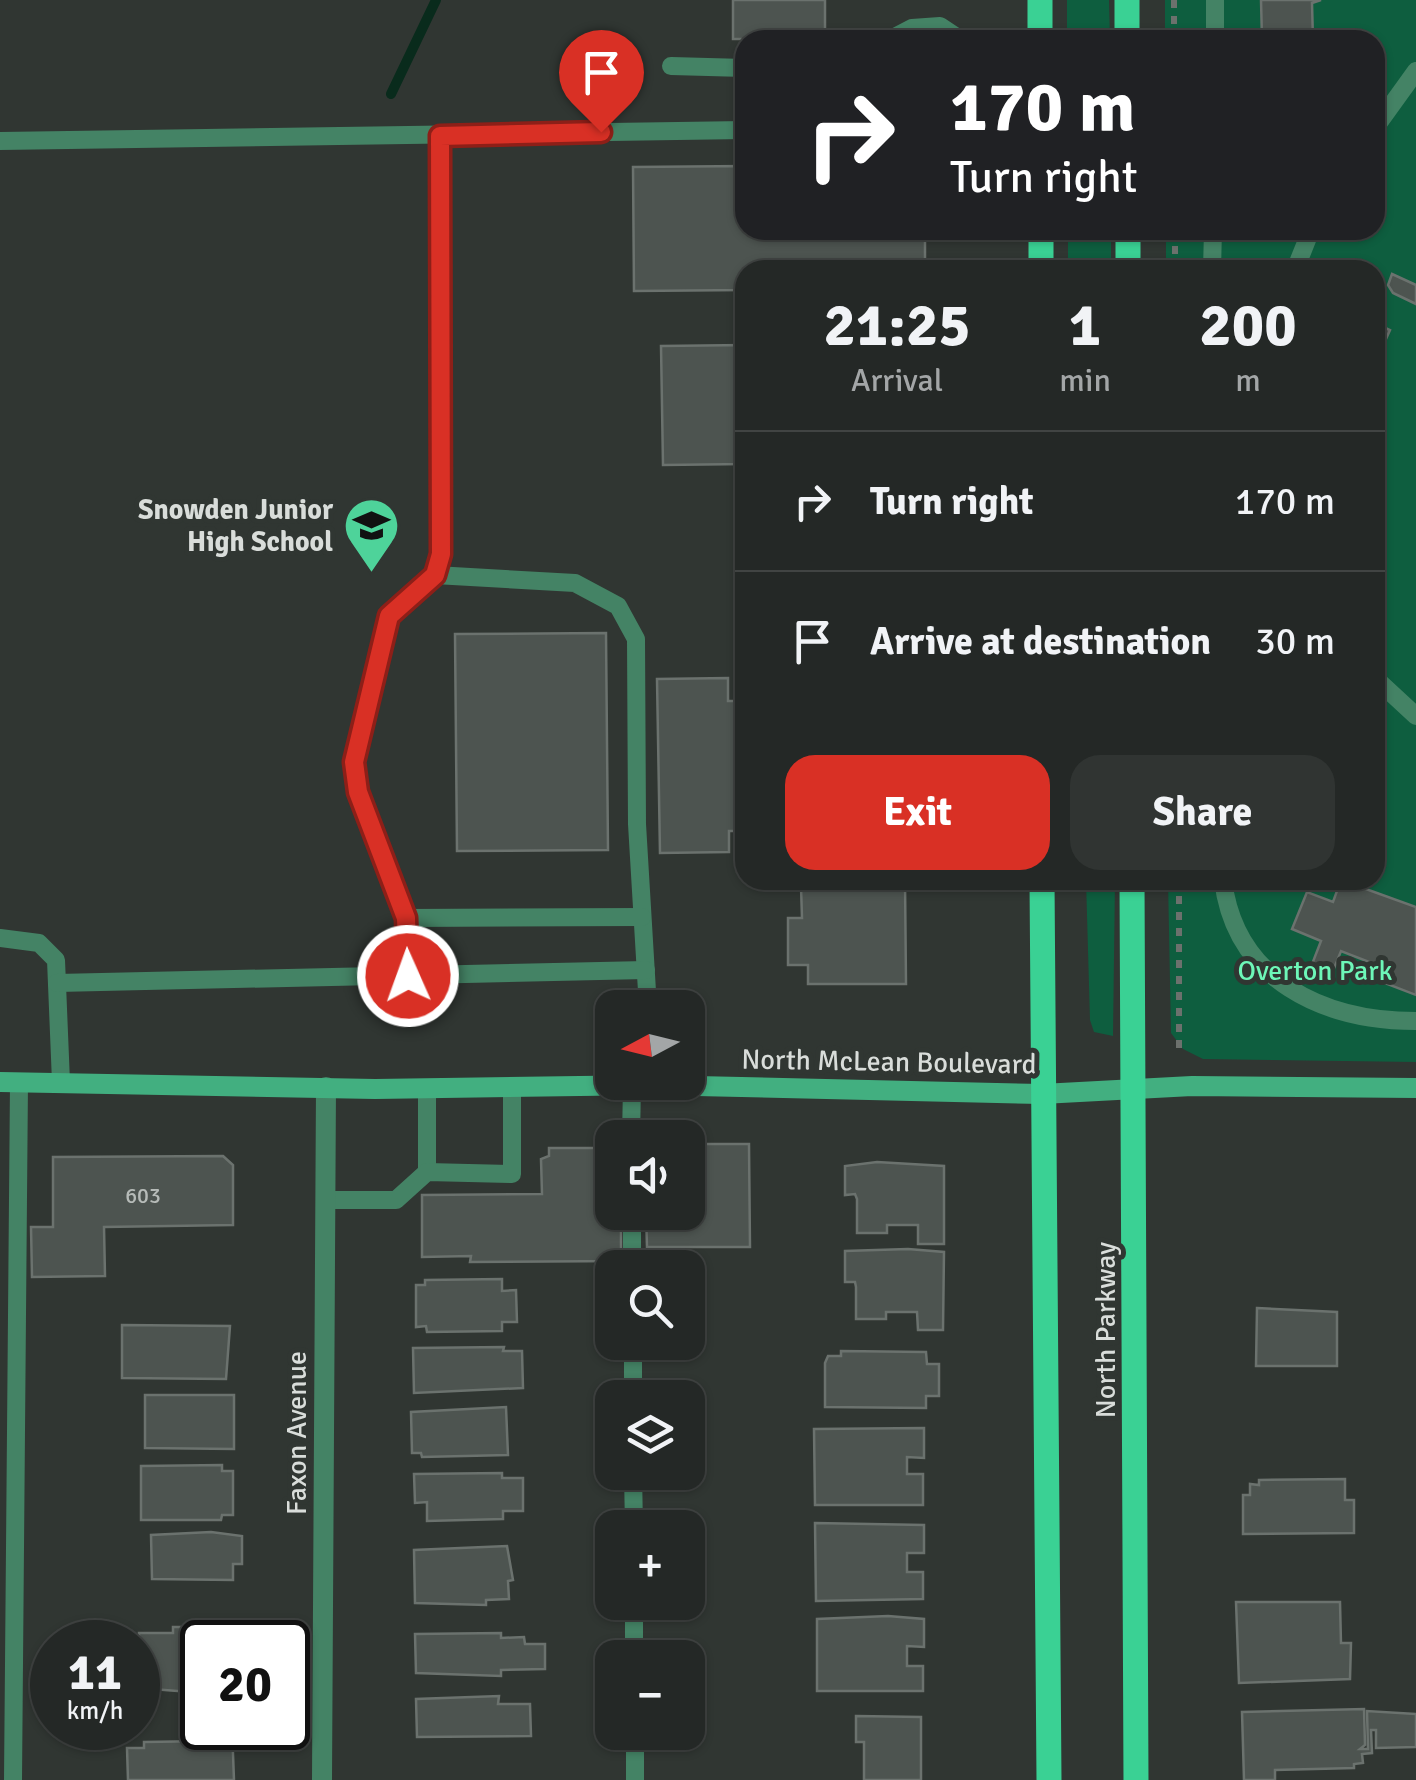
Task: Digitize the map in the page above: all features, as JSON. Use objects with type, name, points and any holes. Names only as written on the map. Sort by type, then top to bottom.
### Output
[{"type":"main road","points":[[1040,0],[1040,30]]},
{"type":"main road","points":[[1127,0],[1127,30]]},
{"type":"main road","points":[[1042,890],[1049,1780]]},
{"type":"main road","name":"North Parkway","points":[[1132,890],[1136,1780]]},
{"type":"main road","name":"North McLean Boulevard","points":[[9,1082],[428,1088],[595,1085]]},
{"type":"main road","name":"North McLean Boulevard","points":[[705,1086],[1042,1094],[1133,1088],[1416,1088]]},
{"type":"street","name":"Faxon Avenue","points":[[322,1780],[326,1087]]},
{"type":"lane","points":[[1215,30],[1216,0]]},
{"type":"lane","points":[[908,30],[940,26],[946,30]]},
{"type":"lane","points":[[672,66],[735,68]]},
{"type":"lane","points":[[1385,114],[1416,72]]},
{"type":"lane","points":[[0,141],[735,130]]},
{"type":"lane","points":[[408,976],[406,918],[358,792],[354,762],[389,616],[435,575],[441,554],[440,136]]},
{"type":"lane","points":[[435,575],[576,583],[618,606],[636,639],[647,990]]},
{"type":"lane","points":[[1385,687],[1416,716]]},
{"type":"lane","points":[[1224,890],[1228,916],[1243,944],[1272,976],[1320,1006],[1416,1021]]},
{"type":"lane","points":[[406,918],[642,917]]},
{"type":"lane","points":[[0,938],[39,942],[56,960],[61,1082]]},
{"type":"lane","points":[[57,983],[646,970]]},
{"type":"lane","points":[[9,1082],[13,1780]]},
{"type":"lane","points":[[326,1200],[396,1200],[427,1172],[512,1174],[512,1086]]},
{"type":"lane","points":[[427,1172],[428,1088]]},
{"type":"lane","points":[[635,1750],[635,1780]]},
{"type":"path","points":[[1174,0],[1174,30]]},
{"type":"path","points":[[1178,890],[1178,1052]]},
{"type":"green space","points":[[1067,0],[1109,0],[1110,30],[1067,30]]},
{"type":"green space","name":"Overton Park","points":[[1165,0],[1416,0],[1416,1062],[1203,1059],[1183,1049],[1171,1033],[1168,890],[1385,890],[1385,260],[1166,260],[1166,240],[1385,240],[1385,30],[1165,30]]},
{"type":"green space","points":[[1068,240],[1111,240],[1111,260],[1068,260]]},
{"type":"green space","points":[[1086,890],[1115,890],[1113,1036],[1094,1032],[1090,1020]]},
{"type":"building","points":[[733,0],[825,0],[825,30],[735,30],[733,39]]},
{"type":"building","points":[[1261,0],[1321,0],[1312,3],[1313,30],[1262,30]]},
{"type":"building","points":[[735,166],[735,240],[925,240],[925,260],[735,260],[735,290],[634,291],[633,167]]},
{"type":"building","points":[[1392,274],[1416,285],[1416,304],[1393,293],[1388,285]]},
{"type":"building","points":[[735,345],[735,464],[663,465],[661,346]]},
{"type":"building","points":[[606,633],[608,850],[457,851],[455,634]]},
{"type":"building","points":[[728,678],[728,701],[735,701],[735,831],[729,831],[729,852],[660,853],[657,679]]},
{"type":"building","points":[[801,890],[905,890],[906,984],[808,984],[808,965],[788,965],[788,918],[802,918]]},
{"type":"building","points":[[1337,890],[1369,890],[1416,907],[1416,995],[1377,980],[1382,967],[1341,951],[1329,981],[1309,972],[1321,941],[1292,929],[1307,892],[1333,902]]},
{"type":"building","points":[[705,1144],[749,1144],[750,1247],[647,1247],[647,1230],[705,1230]]},
{"type":"building","points":[[549,1148],[595,1148],[595,1230],[621,1230],[621,1250],[595,1250],[595,1261],[470,1262],[471,1256],[422,1257],[422,1195],[542,1194],[541,1159],[549,1156]]},
{"type":"building","points":[[223,1156],[233,1165],[233,1225],[104,1227],[105,1276],[32,1277],[31,1227],[53,1227],[53,1157]]},
{"type":"building","points":[[877,1162],[944,1166],[944,1244],[918,1244],[918,1225],[887,1225],[887,1233],[857,1233],[857,1199],[855,1194],[845,1195],[845,1166]]},
{"type":"building","points":[[845,1251],[944,1252],[943,1330],[918,1330],[917,1312],[886,1312],[886,1319],[856,1319],[856,1287],[855,1282],[845,1282]]},
{"type":"building","points":[[502,1279],[502,1291],[516,1290],[517,1322],[502,1322],[502,1331],[427,1332],[426,1326],[416,1327],[416,1285],[425,1285],[425,1280]]},
{"type":"building","points":[[1257,1308],[1337,1312],[1337,1366],[1256,1366]]},
{"type":"building","points":[[122,1325],[230,1326],[226,1379],[122,1378]]},
{"type":"building","points":[[504,1347],[503,1351],[522,1351],[523,1388],[414,1393],[413,1348]]},
{"type":"building","points":[[841,1351],[926,1352],[927,1364],[939,1364],[939,1396],[926,1396],[926,1408],[825,1407],[825,1363],[828,1356],[841,1356]]},
{"type":"building","points":[[145,1395],[234,1395],[234,1449],[145,1448]]},
{"type":"building","points":[[506,1407],[508,1455],[422,1457],[421,1453],[412,1453],[411,1412]]},
{"type":"building","points":[[924,1428],[924,1458],[907,1457],[907,1474],[923,1474],[923,1505],[815,1505],[814,1429]]},
{"type":"building","points":[[222,1465],[222,1471],[233,1471],[233,1515],[222,1515],[221,1520],[141,1520],[141,1466]]},
{"type":"building","points":[[502,1473],[502,1478],[523,1478],[523,1511],[503,1511],[503,1519],[427,1521],[427,1502],[415,1503],[414,1474]]},
{"type":"building","points":[[1345,1479],[1345,1500],[1354,1500],[1354,1533],[1243,1534],[1243,1495],[1250,1495],[1250,1484],[1259,1485],[1259,1480]]},
{"type":"building","points":[[815,1523],[924,1525],[924,1553],[907,1553],[907,1572],[923,1572],[923,1599],[816,1601]]},
{"type":"building","points":[[211,1532],[242,1536],[242,1564],[233,1564],[233,1580],[152,1579],[151,1535]]},
{"type":"building","points":[[507,1546],[513,1580],[508,1581],[509,1599],[486,1600],[486,1605],[415,1603],[414,1550]]},
{"type":"building","points":[[1236,1602],[1340,1602],[1341,1643],[1351,1643],[1350,1679],[1239,1683]]},
{"type":"building","points":[[817,1619],[924,1619],[924,1647],[907,1646],[907,1666],[923,1666],[923,1691],[817,1691]]},
{"type":"building","points":[[173,1627],[180,1627],[180,1691],[160,1690],[160,1633],[173,1633]]},
{"type":"building","points":[[501,1633],[501,1638],[524,1637],[525,1644],[545,1644],[545,1669],[501,1670],[501,1676],[416,1673],[415,1634]]},
{"type":"building","points":[[499,1696],[498,1704],[530,1704],[531,1736],[417,1737],[416,1699]]},
{"type":"building","points":[[1364,1709],[1365,1745],[1360,1749],[1368,1749],[1367,1711],[1416,1714],[1416,1747],[1376,1748],[1376,1730],[1371,1730],[1372,1753],[1362,1754],[1363,1763],[1354,1764],[1354,1768],[1275,1770],[1275,1780],[1244,1780],[1242,1712]]},
{"type":"building","points":[[856,1716],[921,1717],[921,1780],[864,1780],[864,1742],[856,1742]]},
{"type":"building","points":[[180,1741],[180,1750],[233,1750],[234,1780],[128,1780],[127,1750],[160,1750],[160,1742]]},
{"type":"waterway","points":[[391,94],[436,0]]},
{"type":"place","name":"Snowden Junior High School","points":[[372,575]]},
{"type":"route","points":[[408,976],[406,918],[358,792],[354,762],[389,616],[435,575],[441,554],[440,136],[601,132]]}]
